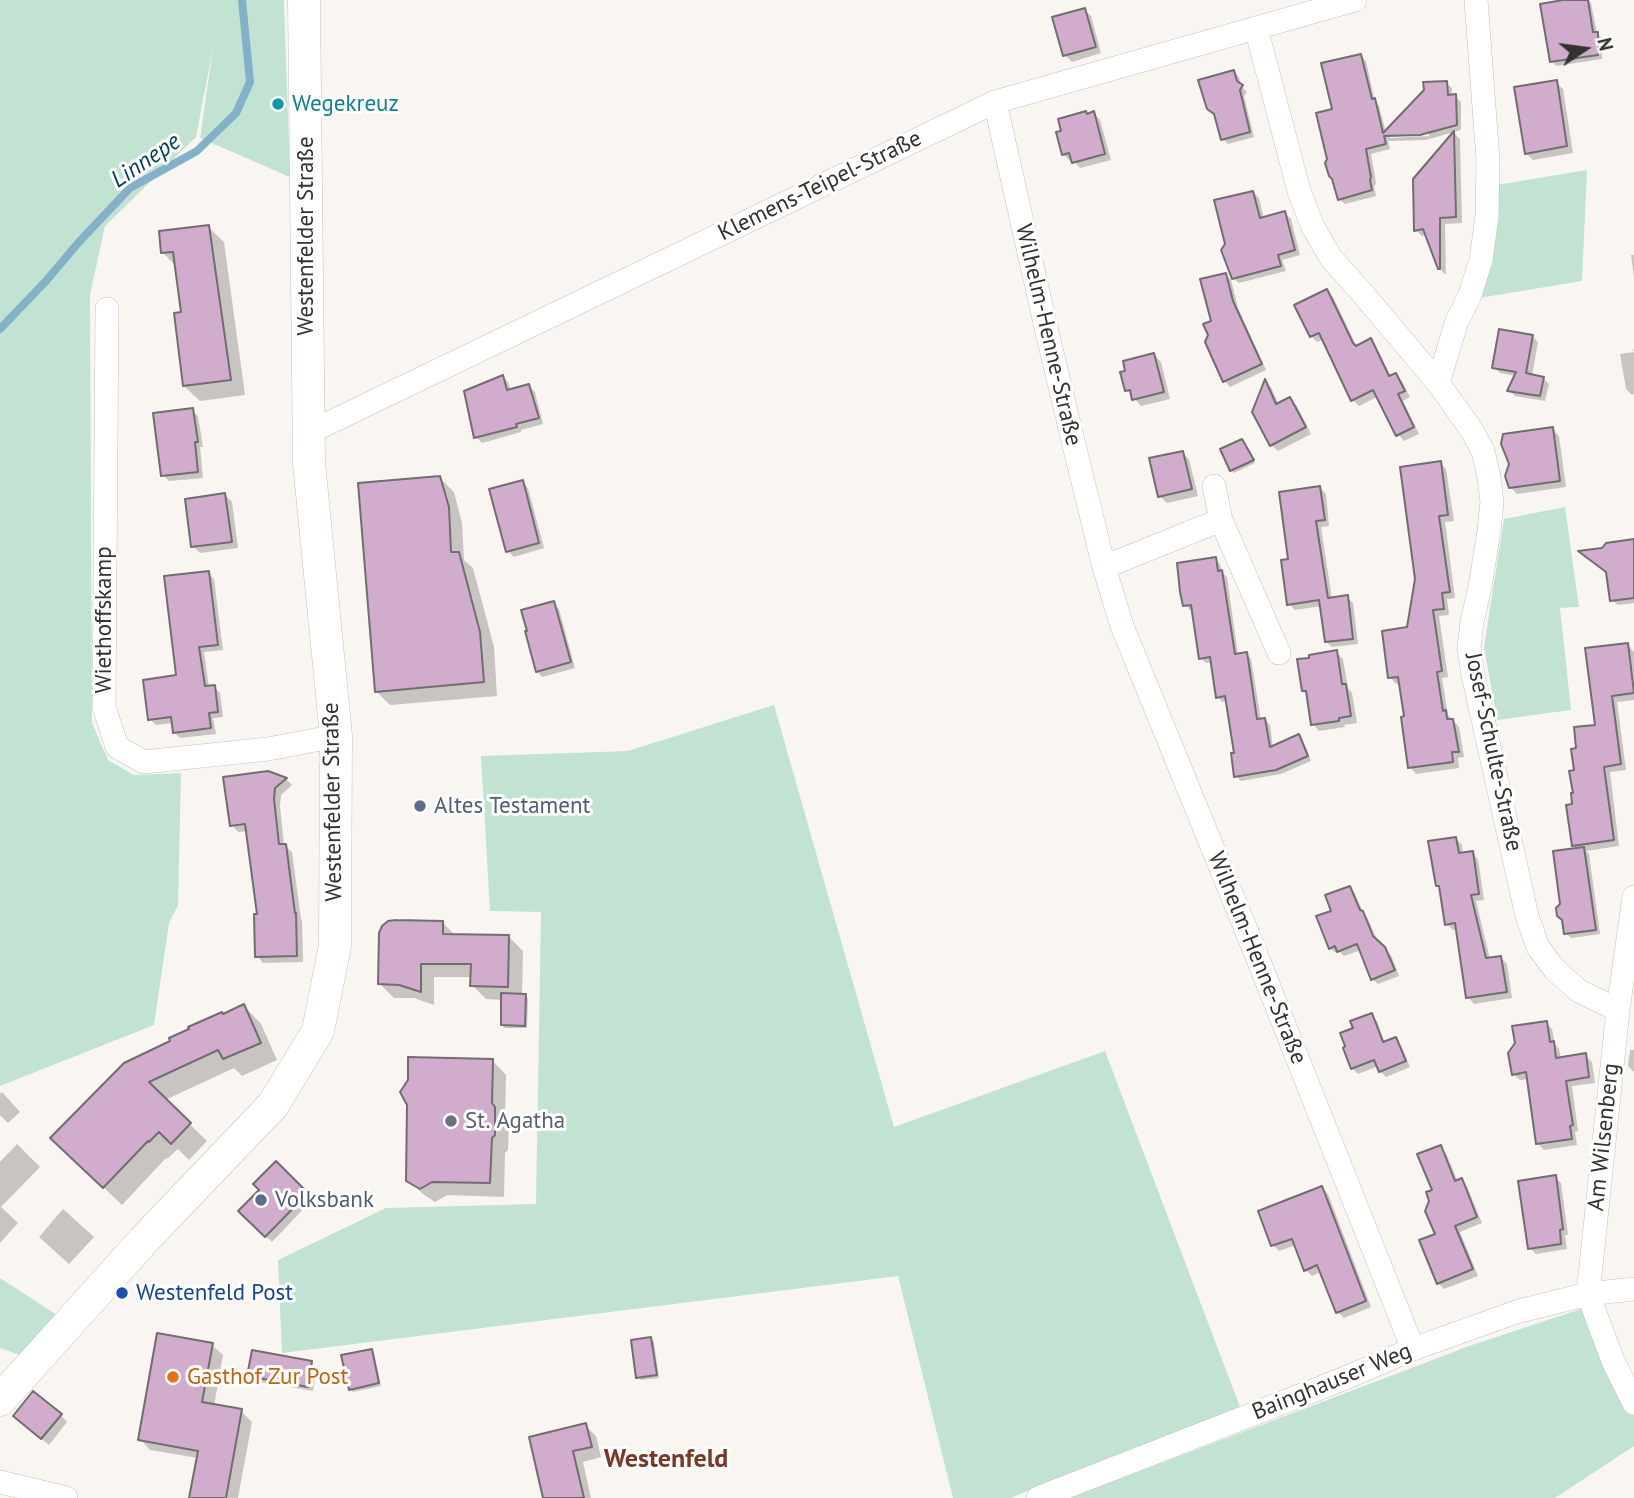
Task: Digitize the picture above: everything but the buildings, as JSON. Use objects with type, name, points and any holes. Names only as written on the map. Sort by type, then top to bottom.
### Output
[{"type":"main road","name":"Westenfelder Straße","points":[[0,1400],[144,1240],[273,1105],[318,1031],[335,946],[336,736],[319,582],[307,433],[304,0]]},
{"type":"street","name":"Klemens-Teipel-Straße","points":[[307,433],[995,102],[1355,0]]},
{"type":"street","points":[[1438,383],[1457,321],[1470,295],[1481,260],[1487,216],[1488,160],[1476,0]]},
{"type":"street","name":"Josef-Schulte-Straße","points":[[1256,28],[1299,191],[1313,228],[1331,258],[1438,383],[1471,429],[1483,451],[1492,502],[1469,648],[1527,916],[1538,947],[1555,970],[1579,991],[1618,1010]]},
{"type":"street","name":"Wilhelm-Henne-Straße","points":[[995,102],[1047,332],[1104,567],[1122,626],[1413,1349]]},
{"type":"street","name":"Wiethoffskamp","points":[[107,309],[104,707],[117,747],[144,762],[268,749],[336,736]]},
{"type":"street","points":[[1214,486],[1221,520],[1279,653]]},
{"type":"street","points":[[1104,567],[1221,520]]},
{"type":"street","name":"Am Wilsenberg","points":[[1588,1294],[1618,1010],[1634,897]]},
{"type":"street","name":"Bainghauser Weg","points":[[1038,1498],[1413,1349],[1516,1312],[1588,1294],[1634,1289]]},
{"type":"street","points":[[1588,1294],[1613,1361],[1634,1403]]},
{"type":"street","points":[[0,1482],[66,1498]]},
{"type":"green space","points":[[0,0],[284,0],[290,177],[200,138],[213,48],[196,137],[105,226],[90,295],[92,723],[108,760],[134,775],[181,773],[178,905],[169,923],[154,1025],[0,1086]]},
{"type":"green space","points":[[1587,170],[1582,281],[1479,298],[1497,185]]},
{"type":"green space","points":[[1565,507],[1579,607],[1560,608],[1571,710],[1497,720],[1484,647],[1504,519]]},
{"type":"green space","points":[[774,705],[894,1127],[1105,1051],[1240,1407],[1010,1498],[953,1498],[898,1276],[282,1353],[278,1260],[386,1208],[536,1204],[541,912],[490,911],[481,756],[628,751]]},
{"type":"green space","points":[[0,1278],[57,1315],[20,1355],[0,1348]]},
{"type":"green space","points":[[1581,1309],[1634,1406],[1634,1446],[1555,1498],[1069,1498],[1472,1345]]},
{"type":"waterway","name":"Linnepe","points":[[0,329],[130,188],[197,151],[236,113],[250,82],[242,0]]},
{"type":"place","name":"Wegekreuz","points":[[278,104]]},
{"type":"place","name":"Altes Testament","points":[[420,806]]},
{"type":"place","name":"St. Agatha","points":[[451,1121]]},
{"type":"place","name":"Volksbank","points":[[261,1200]]},
{"type":"place","name":"Westenfeld Post","points":[[122,1293]]},
{"type":"place","name":"Gasthof Zur Post","points":[[173,1377]]},
{"type":"district","name":"Westenfeld","points":[[666,1460]]}]
